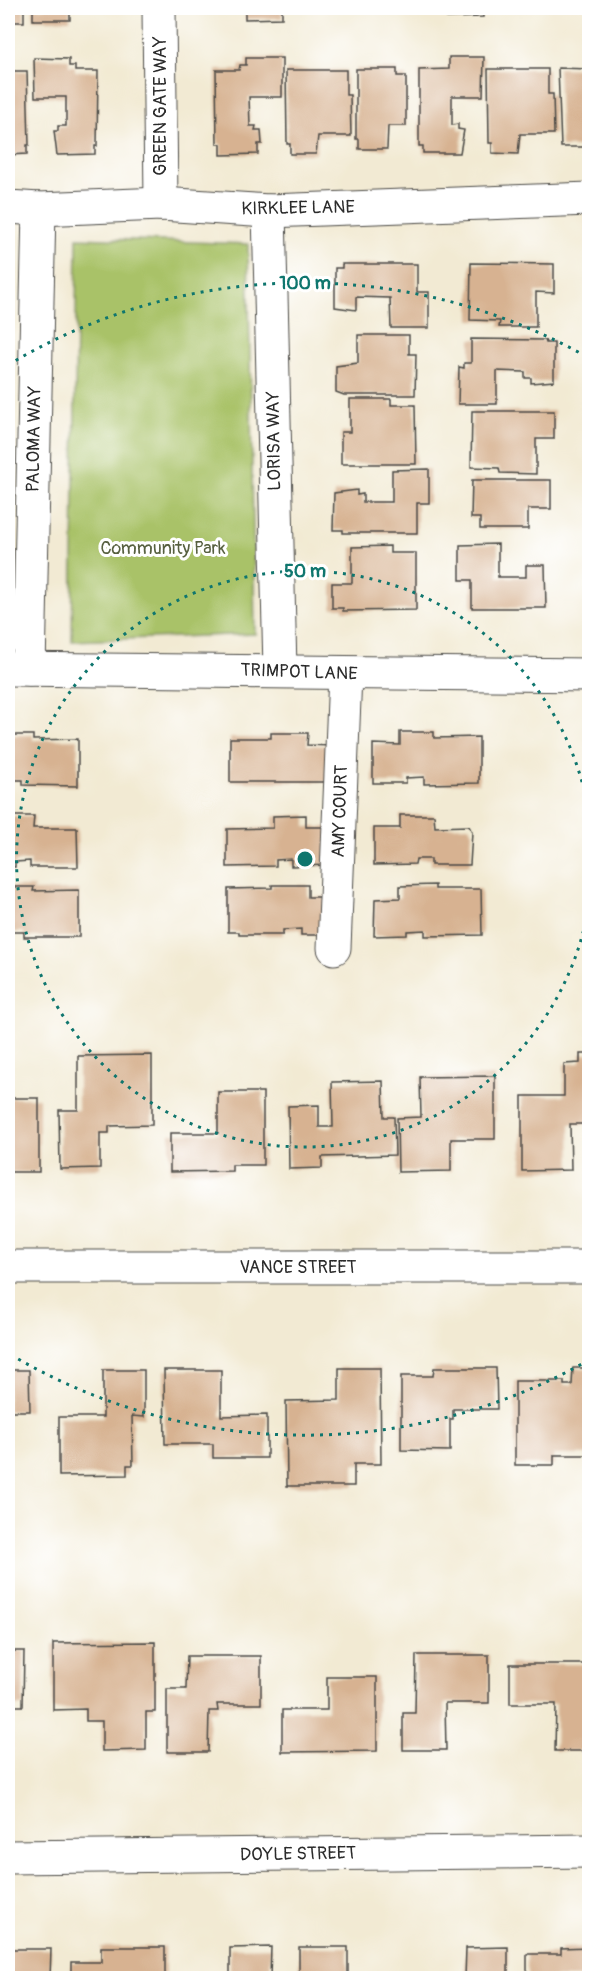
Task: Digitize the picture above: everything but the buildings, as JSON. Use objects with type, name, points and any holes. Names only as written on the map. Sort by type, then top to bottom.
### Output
[{"type":"street","name":"GREEN GATE WAY","points":[[159,8],[161,204]]},
{"type":"street","name":"KIRKLEE LANE","points":[[23,208],[161,204],[269,211],[590,199]]},
{"type":"street","name":"PALOMA WAY","points":[[18,669],[23,208]]},
{"type":"street","name":"LORISA WAY","points":[[269,211],[280,670]]},
{"type":"street","name":"TRIMPOT LANE","points":[[18,669],[590,675]]},
{"type":"street","name":"AMY COURT","points":[[334,948],[345,674]]},
{"type":"street","name":"VANCE STREET","points":[[8,1267],[590,1267]]},
{"type":"street","name":"DOYLE STREET","points":[[8,1857],[590,1851]]},
{"type":"green space","name":"Community Park","points":[[77,238],[248,244],[255,634],[72,641]]}]
